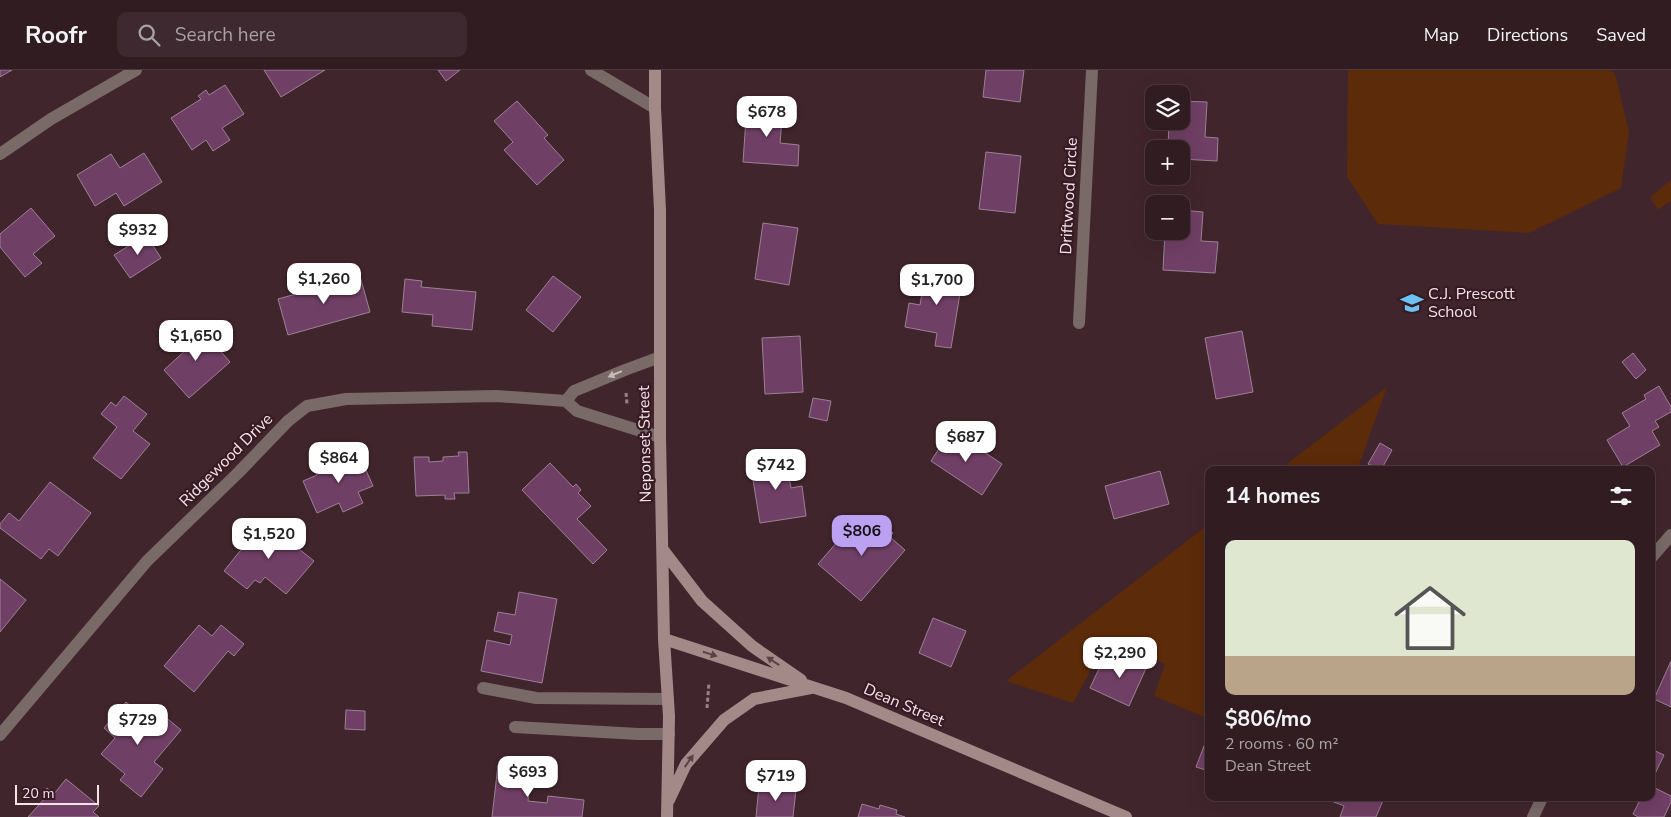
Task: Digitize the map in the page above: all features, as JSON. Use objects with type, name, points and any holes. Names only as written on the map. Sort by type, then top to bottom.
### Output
[{"type":"main road","name":"Neponset Street","points":[[655,70],[660,210],[660,437],[664,639],[669,734],[667,811]]},
{"type":"main road","points":[[663,550],[702,601],[752,646],[814,688]]},
{"type":"main road","name":"Dean Street","points":[[664,639],[846,698],[1126,817]]},
{"type":"main road","points":[[667,811],[686,764],[724,720],[754,699],[814,688]]},
{"type":"street","points":[[0,154],[51,119],[136,70]]},
{"type":"street","points":[[591,70],[655,108]]},
{"type":"street","name":"Driftwood Circle","points":[[1079,324],[1092,70]]},
{"type":"street","points":[[566,401],[574,391],[660,357]]},
{"type":"street","name":"Ridgewood Drive","points":[[0,735],[147,562],[288,421],[307,406],[355,399],[496,396],[566,401],[577,410],[660,437]]},
{"type":"street","points":[[1655,553],[1671,535]]},
{"type":"street","points":[[483,688],[536,698],[668,699]]},
{"type":"street","points":[[515,727],[669,734]]},
{"type":"street","points":[[1533,817],[1541,801]]},
{"type":"path","points":[[626,393],[627,404]]},
{"type":"path","points":[[706,716],[710,682]]},
{"type":"shaded area","points":[[1348,70],[1612,70],[1616,77],[1629,132],[1621,188],[1529,233],[1378,224],[1347,177]]},
{"type":"shaded area","points":[[1671,180],[1671,201],[1658,210],[1650,197]]},
{"type":"shaded area","points":[[1387,387],[1358,466],[1284,466]]},
{"type":"shaded area","points":[[1205,527],[1205,717],[1154,696],[1165,664],[1108,638],[1073,703],[1006,681]]},
{"type":"building","points":[[0,70],[12,70],[0,77]]},
{"type":"building","points":[[264,70],[325,70],[281,97]]},
{"type":"building","points":[[438,70],[460,70],[446,81]]},
{"type":"building","points":[[986,70],[1024,70],[1020,102],[983,97]]},
{"type":"building","points":[[225,85],[244,114],[222,128],[230,140],[213,151],[206,140],[192,150],[171,118],[201,99],[198,96],[206,90],[209,95]]},
{"type":"building","points":[[517,101],[548,135],[544,138],[564,160],[537,185],[504,150],[513,142],[494,121]]},
{"type":"building","points":[[1190,101],[1207,102],[1205,137],[1218,138],[1217,161],[1190,160],[1190,140],[1168,140],[1169,130],[1190,130]]},
{"type":"building","points":[[747,105],[783,108],[780,143],[799,145],[798,166],[743,162]]},
{"type":"building","points":[[986,152],[1021,156],[1015,213],[979,209]]},
{"type":"building","points":[[144,153],[162,182],[124,206],[116,193],[95,206],[77,175],[111,154],[120,168]]},
{"type":"building","points":[[31,208],[55,236],[33,254],[42,263],[25,277],[0,247],[0,234]]},
{"type":"building","points":[[1190,211],[1203,212],[1201,241],[1218,242],[1215,273],[1163,270],[1165,240],[1190,240]]},
{"type":"building","points":[[763,223],[798,228],[789,285],[755,279]]},
{"type":"building","points":[[146,235],[161,258],[130,278],[114,255]]},
{"type":"building","points":[[926,269],[963,275],[951,348],[935,346],[937,333],[905,327],[909,303],[920,305]]},
{"type":"building","points":[[360,276],[370,312],[288,335],[278,299]]},
{"type":"building","points":[[553,276],[581,297],[553,332],[526,310]]},
{"type":"building","points":[[405,279],[422,281],[421,287],[476,292],[472,330],[432,326],[433,315],[402,312]]},
{"type":"building","points":[[196,323],[230,362],[189,398],[164,370],[188,348],[179,338]]},
{"type":"building","points":[[1242,331],[1253,392],[1216,399],[1205,338]]},
{"type":"building","points":[[800,336],[803,392],[765,394],[762,338]]},
{"type":"building","points":[[1633,353],[1646,370],[1636,379],[1622,362]]},
{"type":"building","points":[[1659,386],[1671,407],[1671,412],[1655,421],[1659,427],[1652,431],[1660,445],[1622,466],[1607,440],[1630,426],[1622,413],[1646,399],[1644,395]]},
{"type":"building","points":[[124,396],[147,414],[133,431],[150,444],[121,479],[93,458],[117,427],[101,414],[111,402],[116,406]]},
{"type":"building","points":[[813,398],[831,401],[827,421],[809,417]]},
{"type":"building","points":[[951,430],[1002,464],[982,495],[931,461]]},
{"type":"building","points":[[1380,443],[1392,450],[1383,466],[1368,464]]},
{"type":"building","points":[[358,452],[373,486],[358,492],[363,503],[343,512],[339,503],[317,513],[303,481],[317,475],[315,471]]},
{"type":"building","points":[[458,452],[467,452],[469,493],[454,493],[455,499],[445,499],[445,495],[416,496],[414,457],[429,457],[429,462],[443,461],[443,457],[459,456]]},
{"type":"building","points":[[785,455],[791,488],[802,486],[806,516],[760,523],[750,461]]},
{"type":"building","points":[[550,463],[573,487],[576,484],[581,490],[578,493],[591,506],[577,519],[607,550],[593,564],[522,490]]},
{"type":"building","points":[[1160,471],[1169,504],[1114,519],[1105,486]]},
{"type":"building","points":[[50,482],[91,513],[58,556],[49,549],[41,559],[0,528],[0,524],[9,513],[19,521]]},
{"type":"building","points":[[858,518],[870,528],[877,520],[893,533],[890,537],[905,550],[861,601],[818,564]]},
{"type":"building","points":[[264,521],[314,561],[286,594],[265,577],[260,583],[255,580],[247,589],[224,571]]},
{"type":"building","points":[[0,579],[26,600],[0,632]]},
{"type":"building","points":[[519,592],[557,599],[542,683],[481,671],[487,640],[510,645],[512,635],[494,631],[498,612],[515,615]]},
{"type":"building","points":[[933,618],[966,631],[951,667],[919,653]]},
{"type":"building","points":[[199,625],[212,636],[221,625],[244,644],[234,656],[228,651],[194,692],[164,666]]},
{"type":"building","points":[[1124,653],[1148,664],[1129,706],[1090,688],[1104,658],[1119,665]]},
{"type":"building","points":[[1671,661],[1671,707],[1655,699]]},
{"type":"building","points":[[126,702],[148,721],[157,710],[181,730],[154,762],[163,769],[141,797],[120,780],[125,774],[101,754],[115,738],[104,728]]},
{"type":"building","points":[[346,710],[365,711],[365,730],[345,729]]},
{"type":"building","points":[[1205,744],[1205,770],[1196,767]]},
{"type":"building","points":[[1655,751],[1664,755],[1655,774]]},
{"type":"building","points":[[498,765],[531,769],[528,801],[547,803],[548,796],[584,800],[582,817],[492,817]]},
{"type":"building","points":[[66,779],[99,806],[93,812],[99,817],[28,817],[46,797],[42,794],[47,788],[54,794]]},
{"type":"building","points":[[759,786],[796,789],[793,817],[756,817]]},
{"type":"building","points":[[1655,788],[1671,796],[1671,802],[1664,817],[1638,817],[1633,814],[1640,801],[1655,801]]},
{"type":"building","points":[[1332,801],[1383,801],[1376,817],[1340,817],[1344,806]]},
{"type":"building","points":[[862,804],[879,809],[880,805],[897,810],[896,814],[905,817],[858,817]]},
{"type":"place","name":"C.J. Prescott School","points":[[1412,303]]}]
